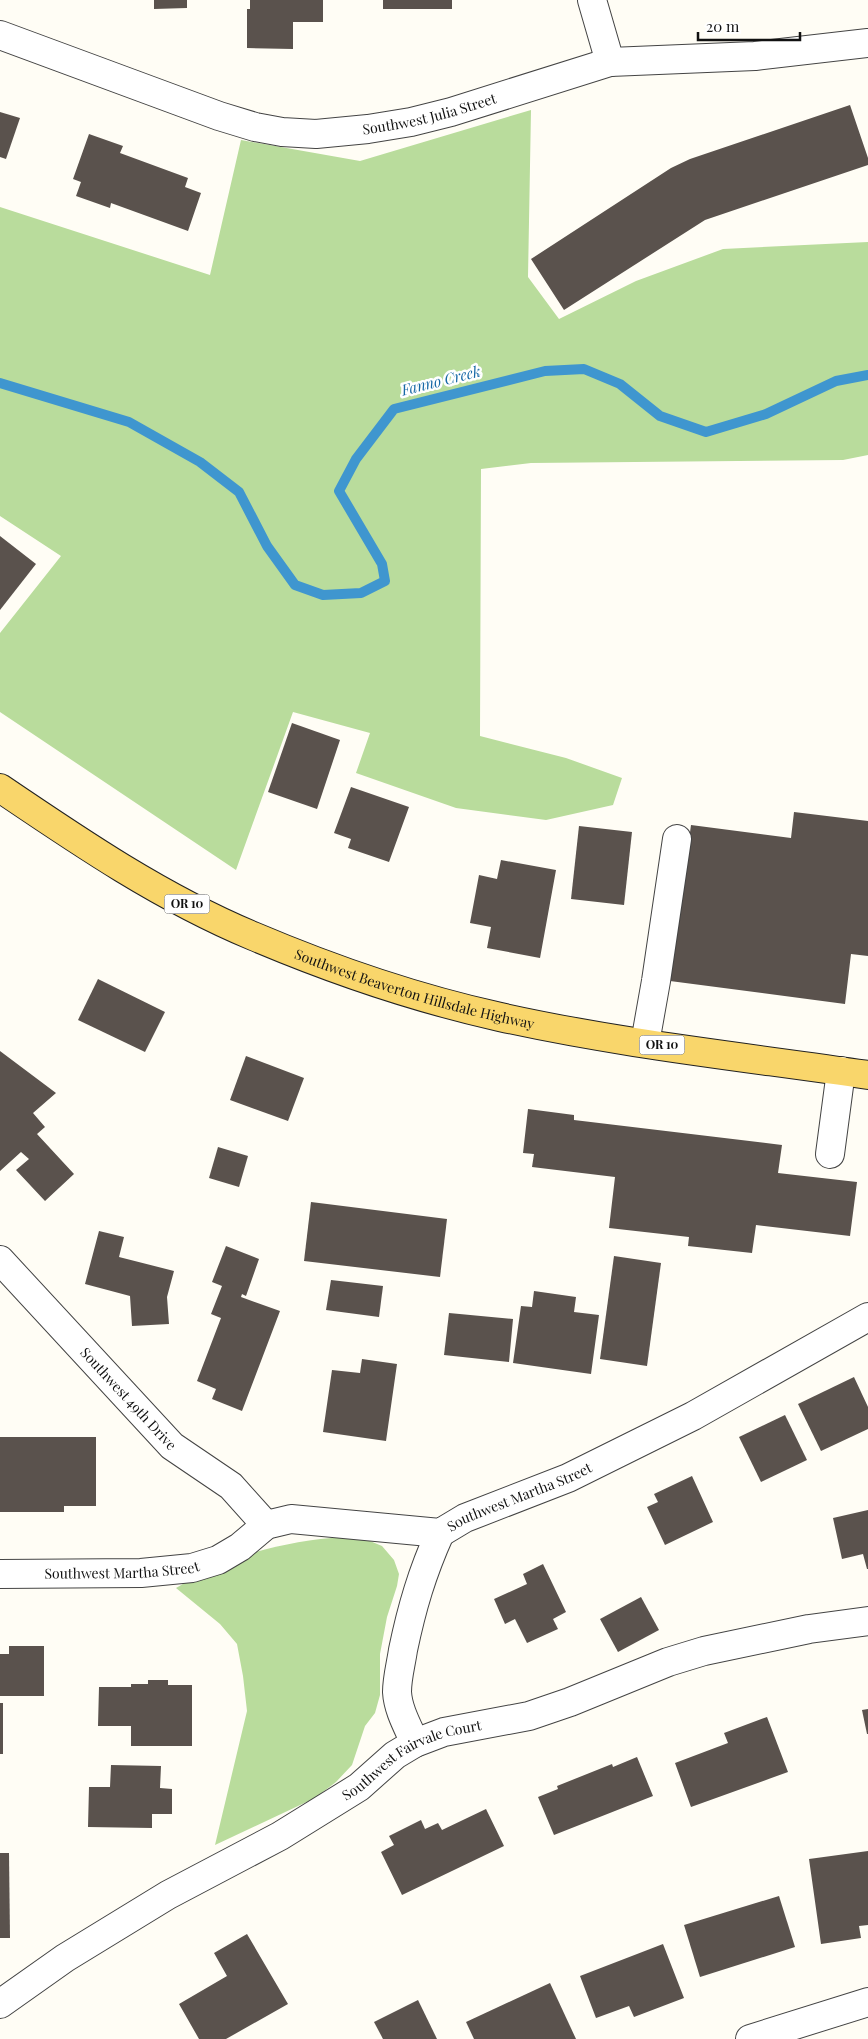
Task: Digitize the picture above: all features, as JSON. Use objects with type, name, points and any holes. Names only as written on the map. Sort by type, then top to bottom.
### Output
[{"type":"main road","name":"Southwest Beaverton Hillsdale Highway","points":[[0,788],[98,854],[166,893],[250,935],[338,970],[438,1001],[501,1017],[645,1043],[868,1074]]},
{"type":"street","points":[[592,0],[610,62]]},
{"type":"street","name":"Southwest Julia Street","points":[[0,36],[219,116],[273,130],[316,134],[368,129],[411,122],[452,112],[610,62],[754,56],[868,42]]},
{"type":"street","points":[[645,1043],[677,839]]},
{"type":"street","points":[[830,1154],[841,1071]]},
{"type":"street","name":"Southwest 49th Drive","points":[[0,1260],[172,1446],[231,1486],[266,1525]]},
{"type":"street","name":"Southwest Martha Street","points":[[0,1574],[141,1573],[192,1568],[226,1556],[266,1525],[291,1519],[440,1533],[465,1518],[568,1478],[693,1416],[868,1317]]},
{"type":"street","points":[[415,1743],[401,1709],[397,1692],[399,1671],[413,1605],[423,1571],[440,1533]]},
{"type":"street","name":"Southwest Fairvale Court","points":[[0,2004],[73,1953],[168,1896],[280,1836],[359,1787],[395,1755],[415,1743],[444,1732],[529,1716],[570,1702],[668,1662],[704,1651],[809,1628],[868,1621]]},
{"type":"street","points":[[750,2039],[868,2002]]},
{"type":"green space","points":[[531,110],[528,277],[559,319],[636,281],[723,249],[868,242],[868,455],[843,460],[531,463],[481,469],[480,736],[566,758],[622,778],[613,805],[546,820],[456,808],[356,773],[370,733],[293,712],[236,870],[0,712],[0,633],[61,556],[0,516],[0,207],[210,275],[241,140],[360,161]]},
{"type":"green space","points":[[342,1537],[370,1541],[382,1546],[394,1560],[399,1574],[387,1617],[380,1654],[380,1695],[375,1713],[365,1726],[352,1765],[336,1782],[315,1798],[215,1845],[247,1711],[243,1676],[237,1644],[220,1624],[176,1588],[217,1566],[262,1550],[311,1540]]},
{"type":"building","points":[[154,0],[187,0],[187,8],[154,9]]},
{"type":"building","points":[[250,0],[323,0],[323,22],[293,22],[293,49],[247,48],[247,9],[250,9]]},
{"type":"building","points":[[383,0],[452,0],[452,9],[383,9]]},
{"type":"building","points":[[850,105],[868,158],[868,165],[705,220],[564,310],[531,259],[671,168],[690,159]]},
{"type":"building","points":[[0,112],[20,118],[6,159],[0,157]]},
{"type":"building","points":[[89,134],[123,146],[120,153],[188,178],[185,187],[201,193],[188,231],[111,203],[110,208],[76,196],[81,182],[73,179]]},
{"type":"building","points":[[0,536],[36,564],[0,610]]},
{"type":"building","points":[[292,723],[340,740],[317,809],[268,792]]},
{"type":"building","points":[[351,787],[409,807],[389,862],[348,848],[351,839],[334,833]]},
{"type":"building","points":[[794,812],[868,821],[868,956],[851,954],[845,1004],[670,981],[691,825],[791,838]]},
{"type":"building","points":[[579,826],[632,832],[624,905],[571,899]]},
{"type":"building","points":[[501,860],[556,870],[540,958],[487,948],[491,927],[470,923],[479,875],[497,879]]},
{"type":"building","points":[[98,979],[165,1012],[145,1052],[78,1020]]},
{"type":"building","points":[[0,1051],[56,1093],[33,1113],[45,1127],[37,1134],[74,1174],[45,1201],[16,1170],[29,1159],[21,1152],[0,1171]]},
{"type":"building","points":[[246,1056],[304,1078],[288,1121],[230,1100]]},
{"type":"building","points":[[528,1109],[574,1115],[574,1120],[782,1145],[778,1173],[857,1182],[850,1236],[756,1225],[752,1253],[688,1246],[689,1237],[609,1228],[615,1177],[532,1167],[534,1154],[523,1153]]},
{"type":"building","points":[[218,1147],[248,1156],[239,1187],[209,1178]]},
{"type":"building","points":[[311,1202],[447,1219],[440,1277],[304,1261]]},
{"type":"building","points":[[99,1231],[124,1237],[119,1257],[174,1271],[167,1297],[169,1324],[132,1326],[130,1296],[85,1284]]},
{"type":"building","points":[[226,1246],[259,1259],[246,1296],[242,1294],[241,1297],[280,1311],[242,1411],[212,1399],[216,1389],[197,1381],[221,1318],[211,1314],[222,1286],[212,1282]]},
{"type":"building","points":[[614,1256],[661,1263],[647,1366],[600,1359]]},
{"type":"building","points":[[331,1280],[383,1286],[379,1317],[326,1310]]},
{"type":"building","points":[[534,1291],[576,1297],[574,1312],[599,1315],[591,1374],[513,1363],[521,1306],[532,1307]]},
{"type":"building","points":[[449,1313],[513,1319],[509,1362],[444,1355]]},
{"type":"building","points":[[362,1359],[397,1364],[386,1441],[323,1432],[332,1370],[360,1373]]},
{"type":"building","points":[[854,1377],[868,1407],[868,1429],[821,1451],[798,1404]]},
{"type":"building","points":[[785,1415],[807,1460],[761,1482],[739,1437]]},
{"type":"building","points":[[0,1437],[96,1437],[96,1506],[64,1506],[64,1512],[0,1512]]},
{"type":"building","points":[[692,1476],[713,1522],[665,1545],[647,1507],[658,1502],[654,1494]]},
{"type":"building","points":[[868,1510],[867,1569],[863,1554],[842,1559],[833,1518]]},
{"type":"building","points":[[543,1564],[566,1612],[553,1619],[558,1629],[527,1643],[515,1619],[505,1624],[494,1599],[527,1584],[523,1574]]},
{"type":"building","points":[[641,1597],[659,1630],[618,1652],[600,1619]]},
{"type":"building","points":[[9,1646],[44,1646],[44,1696],[0,1696],[0,1654],[9,1654]]},
{"type":"building","points":[[148,1680],[168,1680],[168,1685],[192,1685],[192,1746],[131,1746],[131,1726],[98,1726],[99,1687],[131,1687],[131,1684],[148,1684]]},
{"type":"building","points":[[0,1703],[3,1703],[3,1754],[0,1754]]},
{"type":"building","points":[[868,1709],[868,1734],[867,1734],[862,1710]]},
{"type":"building","points":[[767,1717],[788,1772],[691,1807],[675,1763],[728,1743],[724,1733]]},
{"type":"building","points":[[637,1757],[653,1796],[554,1835],[538,1797],[558,1789],[557,1786],[612,1764],[613,1767]]},
{"type":"building","points":[[111,1765],[161,1766],[160,1788],[172,1789],[172,1814],[152,1814],[152,1828],[88,1827],[89,1787],[110,1787]]},
{"type":"building","points":[[486,1809],[504,1846],[402,1895],[381,1852],[394,1845],[389,1836],[421,1820],[425,1829],[438,1823],[442,1830]]},
{"type":"building","points":[[868,1851],[868,1925],[859,1926],[861,1938],[821,1944],[809,1859]]},
{"type":"building","points":[[0,1853],[9,1853],[10,1938],[0,1938]]},
{"type":"building","points":[[779,1896],[795,1947],[700,1977],[684,1925]]},
{"type":"building","points":[[247,1934],[288,2004],[226,2039],[199,2039],[179,2004],[227,1976],[214,1953]]},
{"type":"building","points":[[663,1944],[684,1998],[634,2017],[629,2006],[596,2018],[580,1976]]},
{"type":"building","points":[[550,1983],[576,2039],[474,2039],[466,2022]]},
{"type":"building","points":[[418,2000],[437,2039],[383,2039],[374,2022]]},
{"type":"waterway","name":"Fanno Creek","points":[[0,383],[129,422],[200,462],[239,492],[267,546],[295,585],[323,595],[361,593],[385,581],[382,564],[339,491],[356,459],[394,409],[545,371],[584,369],[620,384],[660,416],[706,432],[766,414],[836,381],[868,375]]}]
